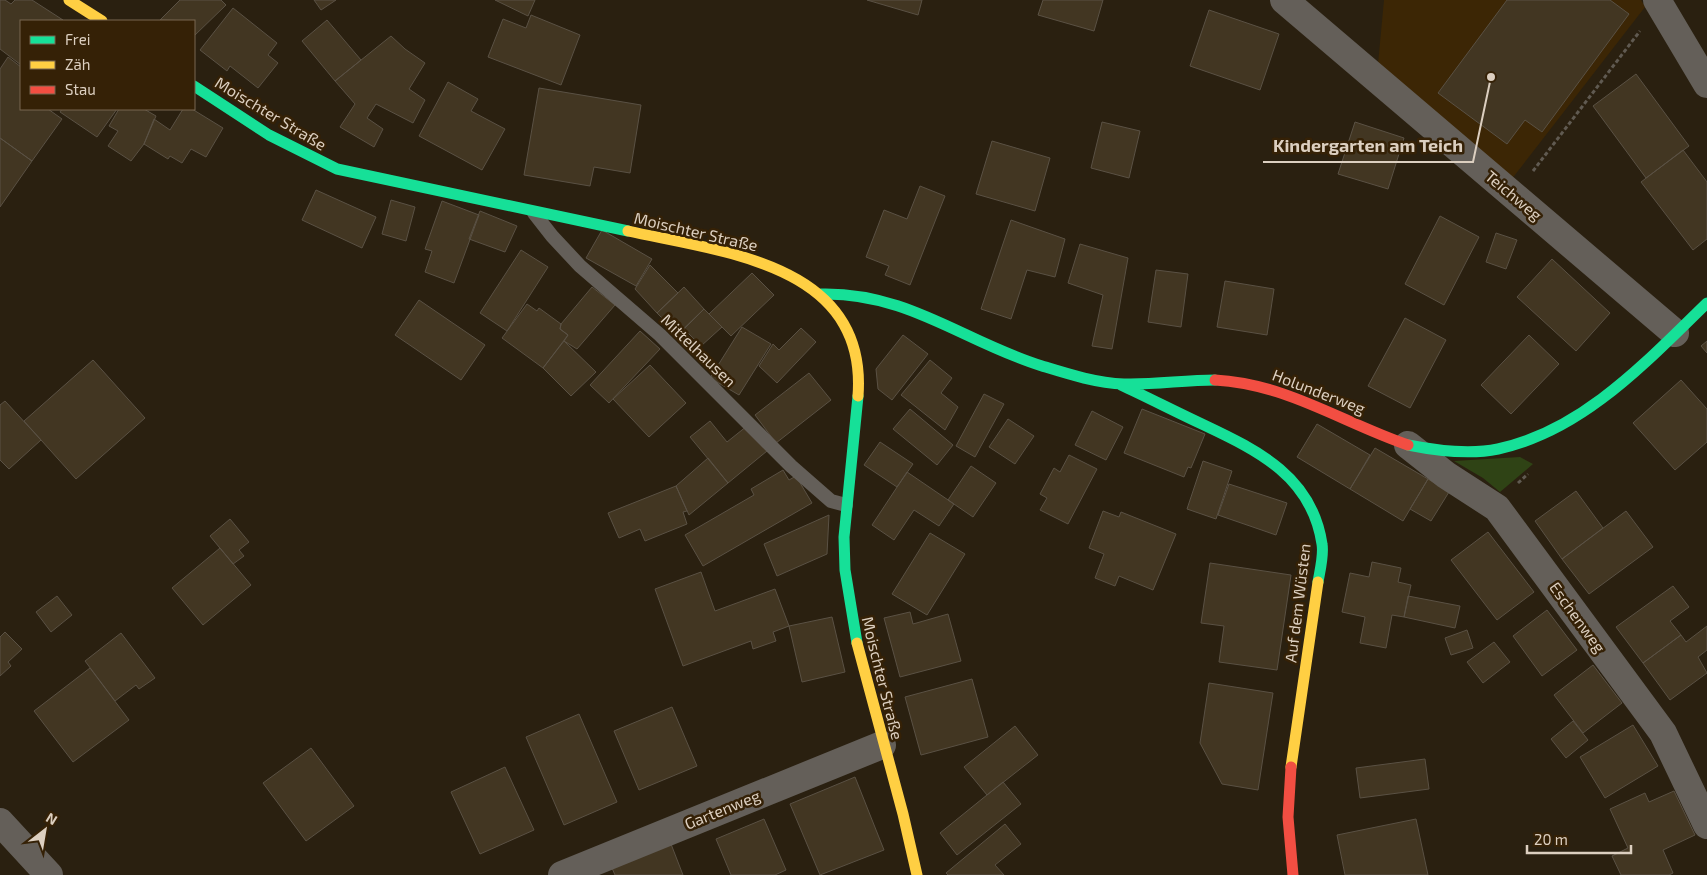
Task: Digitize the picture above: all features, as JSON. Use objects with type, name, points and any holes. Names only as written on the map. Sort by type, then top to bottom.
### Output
[{"type":"street","points":[[69,0],[100,20]]},
{"type":"street","name":"Teichweg","points":[[1284,0],[1675,333]]},
{"type":"street","points":[[1658,2],[1707,84]]},
{"type":"street","name":"Moischter Straße","points":[[195,87],[269,135],[337,169],[752,258],[795,277],[821,294],[851,336],[860,374],[846,505],[845,569],[853,634],[882,745],[902,806],[917,875]]},
{"type":"street","name":"Holunderweg","points":[[821,294],[838,292],[888,300],[1023,360],[1120,384],[1178,381],[1246,383],[1278,391],[1408,445],[1466,453],[1510,446],[1546,434],[1583,413],[1613,391],[1707,303]]},
{"type":"street","name":"Auf dem Wüsten","points":[[1120,384],[1254,449],[1272,462],[1301,490],[1319,522],[1323,546],[1289,782],[1288,817],[1293,875]]},
{"type":"street","name":"Eschenweg","points":[[1408,445],[1446,475],[1497,508],[1663,733],[1707,825]]},
{"type":"street","name":"Gartenweg","points":[[562,875],[882,745]]},
{"type":"street","points":[[0,822],[49,875]]},
{"type":"lane","name":"Mittelhausen","points":[[533,212],[580,266],[660,335],[791,466],[831,501],[846,505]]},
{"type":"path","points":[[1514,196],[1658,2]]},
{"type":"shaded area","points":[[1384,0],[1641,0],[1645,7],[1511,180],[1378,64]]},
{"type":"green space","points":[[1520,457],[1533,464],[1500,492],[1483,478],[1454,461]]},
{"type":"building","points":[[0,0],[5,0],[11,4],[15,0],[32,0],[63,20],[20,20],[20,64],[0,49]]},
{"type":"building","points":[[180,0],[221,0],[226,5],[195,35],[195,20],[160,20]]},
{"type":"building","points":[[314,0],[336,0],[321,10]]},
{"type":"building","points":[[495,0],[535,0],[528,16]]},
{"type":"building","points":[[867,0],[922,0],[918,15]]},
{"type":"building","points":[[1043,0],[1103,0],[1094,31],[1038,15]]},
{"type":"building","points":[[1507,0],[1610,0],[1629,14],[1542,132],[1525,120],[1507,144],[1438,93]]},
{"type":"building","points":[[233,8],[277,43],[268,55],[278,63],[258,88],[230,66],[227,71],[200,50]]},
{"type":"building","points":[[1209,10],[1279,34],[1260,90],[1190,66]]},
{"type":"building","points":[[531,15],[580,35],[561,85],[488,57],[503,19],[526,28]]},
{"type":"building","points":[[327,20],[361,60],[335,81],[302,41]]},
{"type":"building","points":[[391,36],[425,63],[409,89],[425,100],[413,123],[376,104],[367,118],[383,129],[374,147],[340,127],[355,104],[335,81]]},
{"type":"building","points":[[8,57],[20,66],[20,110],[49,110],[62,119],[32,161],[0,138],[0,69]]},
{"type":"building","points":[[1636,74],[1689,146],[1646,178],[1593,106]]},
{"type":"building","points":[[448,82],[478,99],[471,111],[505,129],[482,170],[419,136]]},
{"type":"building","points":[[539,88],[641,105],[630,173],[594,167],[590,186],[524,175]]},
{"type":"building","points":[[61,110],[116,110],[97,137],[60,112]]},
{"type":"building","points":[[118,110],[146,110],[156,116],[144,144],[131,161],[108,146],[118,131],[109,126]]},
{"type":"building","points":[[182,110],[194,110],[223,128],[206,157],[191,149],[182,163],[170,156],[168,159],[144,144],[154,119],[170,130]]},
{"type":"building","points":[[1102,122],[1140,131],[1129,178],[1091,168]]},
{"type":"building","points":[[1355,122],[1404,138],[1388,189],[1338,174]]},
{"type":"building","points":[[0,138],[32,161],[0,207]]},
{"type":"building","points":[[992,141],[1050,158],[1035,211],[976,194]]},
{"type":"building","points":[[1683,150],[1707,182],[1707,239],[1693,250],[1641,182]]},
{"type":"building","points":[[920,186],[945,196],[910,285],[885,275],[889,266],[866,257],[884,210],[907,219]]},
{"type":"building","points":[[316,190],[376,217],[362,248],[302,220]]},
{"type":"building","points":[[391,200],[415,207],[406,241],[382,234]]},
{"type":"building","points":[[442,201],[479,215],[454,283],[425,272],[432,251],[425,249]]},
{"type":"building","points":[[480,211],[517,226],[505,252],[469,239]]},
{"type":"building","points":[[1440,216],[1479,237],[1444,305],[1405,284]]},
{"type":"building","points":[[1011,220],[1065,239],[1055,277],[1027,270],[1011,319],[981,309]]},
{"type":"building","points":[[602,230],[652,259],[636,286],[586,258]]},
{"type":"building","points":[[1496,233],[1517,240],[1506,269],[1486,262]]},
{"type":"building","points":[[1080,244],[1128,258],[1112,349],[1092,346],[1103,295],[1068,283]]},
{"type":"building","points":[[521,250],[548,267],[507,331],[480,313]]},
{"type":"building","points":[[1552,259],[1610,313],[1576,351],[1517,297]]},
{"type":"building","points":[[650,265],[678,293],[657,313],[635,289]]},
{"type":"building","points":[[1156,270],[1188,274],[1181,327],[1148,322]]},
{"type":"building","points":[[752,273],[774,295],[731,336],[709,314]]},
{"type":"building","points":[[1225,281],[1274,289],[1267,335],[1217,327]]},
{"type":"building","points":[[592,287],[615,305],[577,349],[564,341],[568,335],[560,329],[561,324]]},
{"type":"building","points":[[684,287],[704,309],[678,334],[657,313]]},
{"type":"building","points":[[419,300],[485,345],[461,380],[395,335]]},
{"type":"building","points":[[527,304],[537,311],[539,308],[561,324],[560,329],[568,335],[543,368],[502,338]]},
{"type":"building","points":[[704,309],[722,327],[701,346],[684,329]]},
{"type":"building","points":[[1405,318],[1446,340],[1410,408],[1368,386]]},
{"type":"building","points":[[742,327],[771,344],[739,395],[710,378]]},
{"type":"building","points":[[801,328],[816,342],[777,383],[759,366],[773,344],[779,350]]},
{"type":"building","points":[[640,331],[660,349],[609,403],[590,385]]},
{"type":"building","points":[[903,335],[928,354],[892,400],[878,389],[876,369]]},
{"type":"building","points":[[1529,335],[1559,364],[1511,414],[1481,385]]},
{"type":"building","points":[[564,341],[596,372],[571,396],[543,368]]},
{"type":"building","points":[[1707,341],[1707,353],[1701,346]]},
{"type":"building","points":[[93,360],[145,418],[76,479],[24,421]]},
{"type":"building","points":[[930,360],[952,378],[941,393],[958,407],[945,430],[901,395]]},
{"type":"building","points":[[650,365],[686,403],[649,437],[613,399]]},
{"type":"building","points":[[809,373],[831,400],[776,443],[755,415]]},
{"type":"building","points":[[1681,380],[1707,409],[1707,442],[1675,470],[1633,423]]},
{"type":"building","points":[[984,394],[1004,404],[975,457],[956,446]]},
{"type":"building","points":[[5,401],[41,440],[9,469],[0,460],[0,405]]},
{"type":"building","points":[[910,409],[953,445],[937,465],[893,429]]},
{"type":"building","points":[[1142,409],[1205,434],[1191,468],[1188,467],[1184,477],[1124,453]]},
{"type":"building","points":[[1092,411],[1123,427],[1106,460],[1075,445]]},
{"type":"building","points":[[1008,419],[1034,436],[1015,464],[989,447]]},
{"type":"building","points":[[710,421],[727,442],[747,426],[767,451],[728,483],[690,437]]},
{"type":"building","points":[[1317,424],[1370,455],[1350,489],[1297,457]]},
{"type":"building","points":[[880,442],[913,464],[897,487],[864,465]]},
{"type":"building","points":[[1375,448],[1428,479],[1403,521],[1350,489]]},
{"type":"building","points":[[1069,455],[1097,469],[1068,524],[1040,510],[1047,498],[1040,494],[1054,468],[1060,472]]},
{"type":"building","points":[[708,458],[728,483],[689,515],[676,486]]},
{"type":"building","points":[[1203,461],[1232,471],[1216,519],[1187,509]]},
{"type":"building","points":[[971,466],[996,483],[973,517],[948,500]]},
{"type":"building","points":[[783,470],[789,480],[796,476],[812,503],[703,566],[685,535],[754,495],[751,489]]},
{"type":"building","points":[[907,472],[954,504],[939,526],[914,510],[894,540],[872,525]]},
{"type":"building","points":[[1428,479],[1449,492],[1431,521],[1410,509]]},
{"type":"building","points":[[1229,484],[1287,503],[1276,535],[1218,515]]},
{"type":"building","points":[[676,486],[687,511],[683,512],[687,524],[645,541],[640,529],[619,538],[608,513]]},
{"type":"building","points":[[1576,491],[1603,528],[1562,559],[1535,521]]},
{"type":"building","points":[[1103,511],[1119,517],[1121,512],[1176,534],[1153,590],[1119,576],[1115,586],[1095,578],[1104,554],[1089,548]]},
{"type":"building","points":[[1626,511],[1653,547],[1589,594],[1562,559]]},
{"type":"building","points":[[829,515],[827,554],[777,576],[764,544]]},
{"type":"building","points":[[230,519],[249,542],[239,550],[244,556],[233,564],[210,536]]},
{"type":"building","points":[[1488,532],[1534,592],[1497,620],[1451,560]]},
{"type":"building","points":[[930,533],[965,554],[927,615],[892,594]]},
{"type":"building","points":[[220,548],[251,585],[203,625],[172,588]]},
{"type":"building","points":[[1372,562],[1401,568],[1398,582],[1411,585],[1404,617],[1392,615],[1386,648],[1360,643],[1365,617],[1342,612],[1350,573],[1369,577]]},
{"type":"building","points":[[1210,563],[1291,575],[1277,670],[1219,662],[1224,626],[1201,623]]},
{"type":"building","points":[[701,572],[715,611],[775,589],[789,626],[773,632],[776,641],[753,649],[751,641],[683,666],[655,589]]},
{"type":"building","points":[[1673,586],[1689,607],[1670,621],[1681,635],[1643,663],[1616,627]]},
{"type":"building","points":[[57,596],[72,615],[51,632],[36,612]]},
{"type":"building","points":[[1408,596],[1460,606],[1455,628],[1404,617]]},
{"type":"building","points":[[1547,610],[1577,650],[1542,676],[1513,636]]},
{"type":"building","points":[[910,612],[913,624],[948,614],[961,661],[900,677],[884,618]]},
{"type":"building","points":[[832,617],[845,672],[802,682],[789,626]]},
{"type":"building","points":[[1707,626],[1707,650],[1698,657],[1707,673],[1670,700],[1643,663],[1681,635],[1686,642]]},
{"type":"building","points":[[1467,630],[1473,648],[1451,655],[1445,638]]},
{"type":"building","points":[[5,632],[22,649],[8,662],[11,666],[0,676],[0,637]]},
{"type":"building","points":[[121,633],[155,678],[139,689],[136,685],[115,701],[85,661]]},
{"type":"building","points":[[1494,642],[1510,662],[1483,683],[1467,662]]},
{"type":"building","points":[[1593,665],[1622,703],[1583,733],[1554,695]]},
{"type":"building","points":[[90,668],[129,720],[73,762],[34,711]]},
{"type":"building","points":[[972,679],[988,737],[921,755],[905,697]]},
{"type":"building","points":[[1209,683],[1273,693],[1258,790],[1222,784],[1200,743]]},
{"type":"building","points":[[672,707],[697,766],[639,790],[614,731]]},
{"type":"building","points":[[579,714],[617,802],[564,825],[526,737]]},
{"type":"building","points":[[1573,721],[1588,740],[1566,758],[1551,739]]},
{"type":"building","points":[[1633,725],[1658,766],[1605,798],[1580,757]]},
{"type":"building","points":[[1015,726],[1038,755],[987,795],[964,767]]},
{"type":"building","points":[[311,748],[354,806],[306,841],[263,783]]},
{"type":"building","points":[[1425,759],[1429,789],[1360,798],[1356,768]]},
{"type":"building","points":[[505,767],[534,830],[480,854],[451,792]]},
{"type":"building","points":[[855,777],[884,850],[820,875],[790,804]]},
{"type":"building","points":[[1003,782],[1021,804],[957,855],[940,833]]},
{"type":"building","points":[[1674,791],[1695,835],[1663,850],[1673,873],[1669,875],[1621,875],[1612,856],[1628,848],[1610,809],[1645,793],[1649,802]]},
{"type":"building","points":[[764,819],[786,870],[775,875],[731,875],[716,839]]},
{"type":"building","points":[[1416,819],[1428,875],[1345,875],[1337,835]]},
{"type":"building","points":[[1005,824],[1021,844],[995,865],[1004,875],[948,875],[946,873]]},
{"type":"building","points":[[671,844],[683,875],[615,875],[612,868]]},
{"type":"traffic: fast","points":[[195,87],[269,135],[337,169],[628,231]]},
{"type":"traffic: fast","points":[[821,294],[852,296],[881,301],[935,320],[1014,356],[1093,380],[1135,384],[1215,380]]},
{"type":"traffic: fast","points":[[1408,445],[1453,452],[1487,451],[1529,440],[1558,427],[1612,391],[1661,348],[1707,303]]},
{"type":"traffic: fast","points":[[1121,385],[1244,445],[1280,469],[1295,484],[1307,501],[1316,521],[1322,544],[1318,582]]},
{"type":"traffic: fast","points":[[857,643],[845,570],[844,537],[858,396]]},
{"type":"traffic: slow","points":[[69,0],[100,20]]},
{"type":"traffic: slow","points":[[628,231],[705,247],[745,258],[782,272],[815,291],[840,317],[855,352],[858,396]]},
{"type":"traffic: slow","points":[[1291,767],[1318,582]]},
{"type":"traffic: slow","points":[[857,643],[903,814],[917,875]]},
{"type":"traffic: jam","points":[[1215,380],[1241,383],[1290,396],[1408,445]]},
{"type":"traffic: jam","points":[[1291,767],[1288,817],[1293,875]]},
{"type":"place","name":"Kindergarten am Teich","points":[[1491,77]]}]
